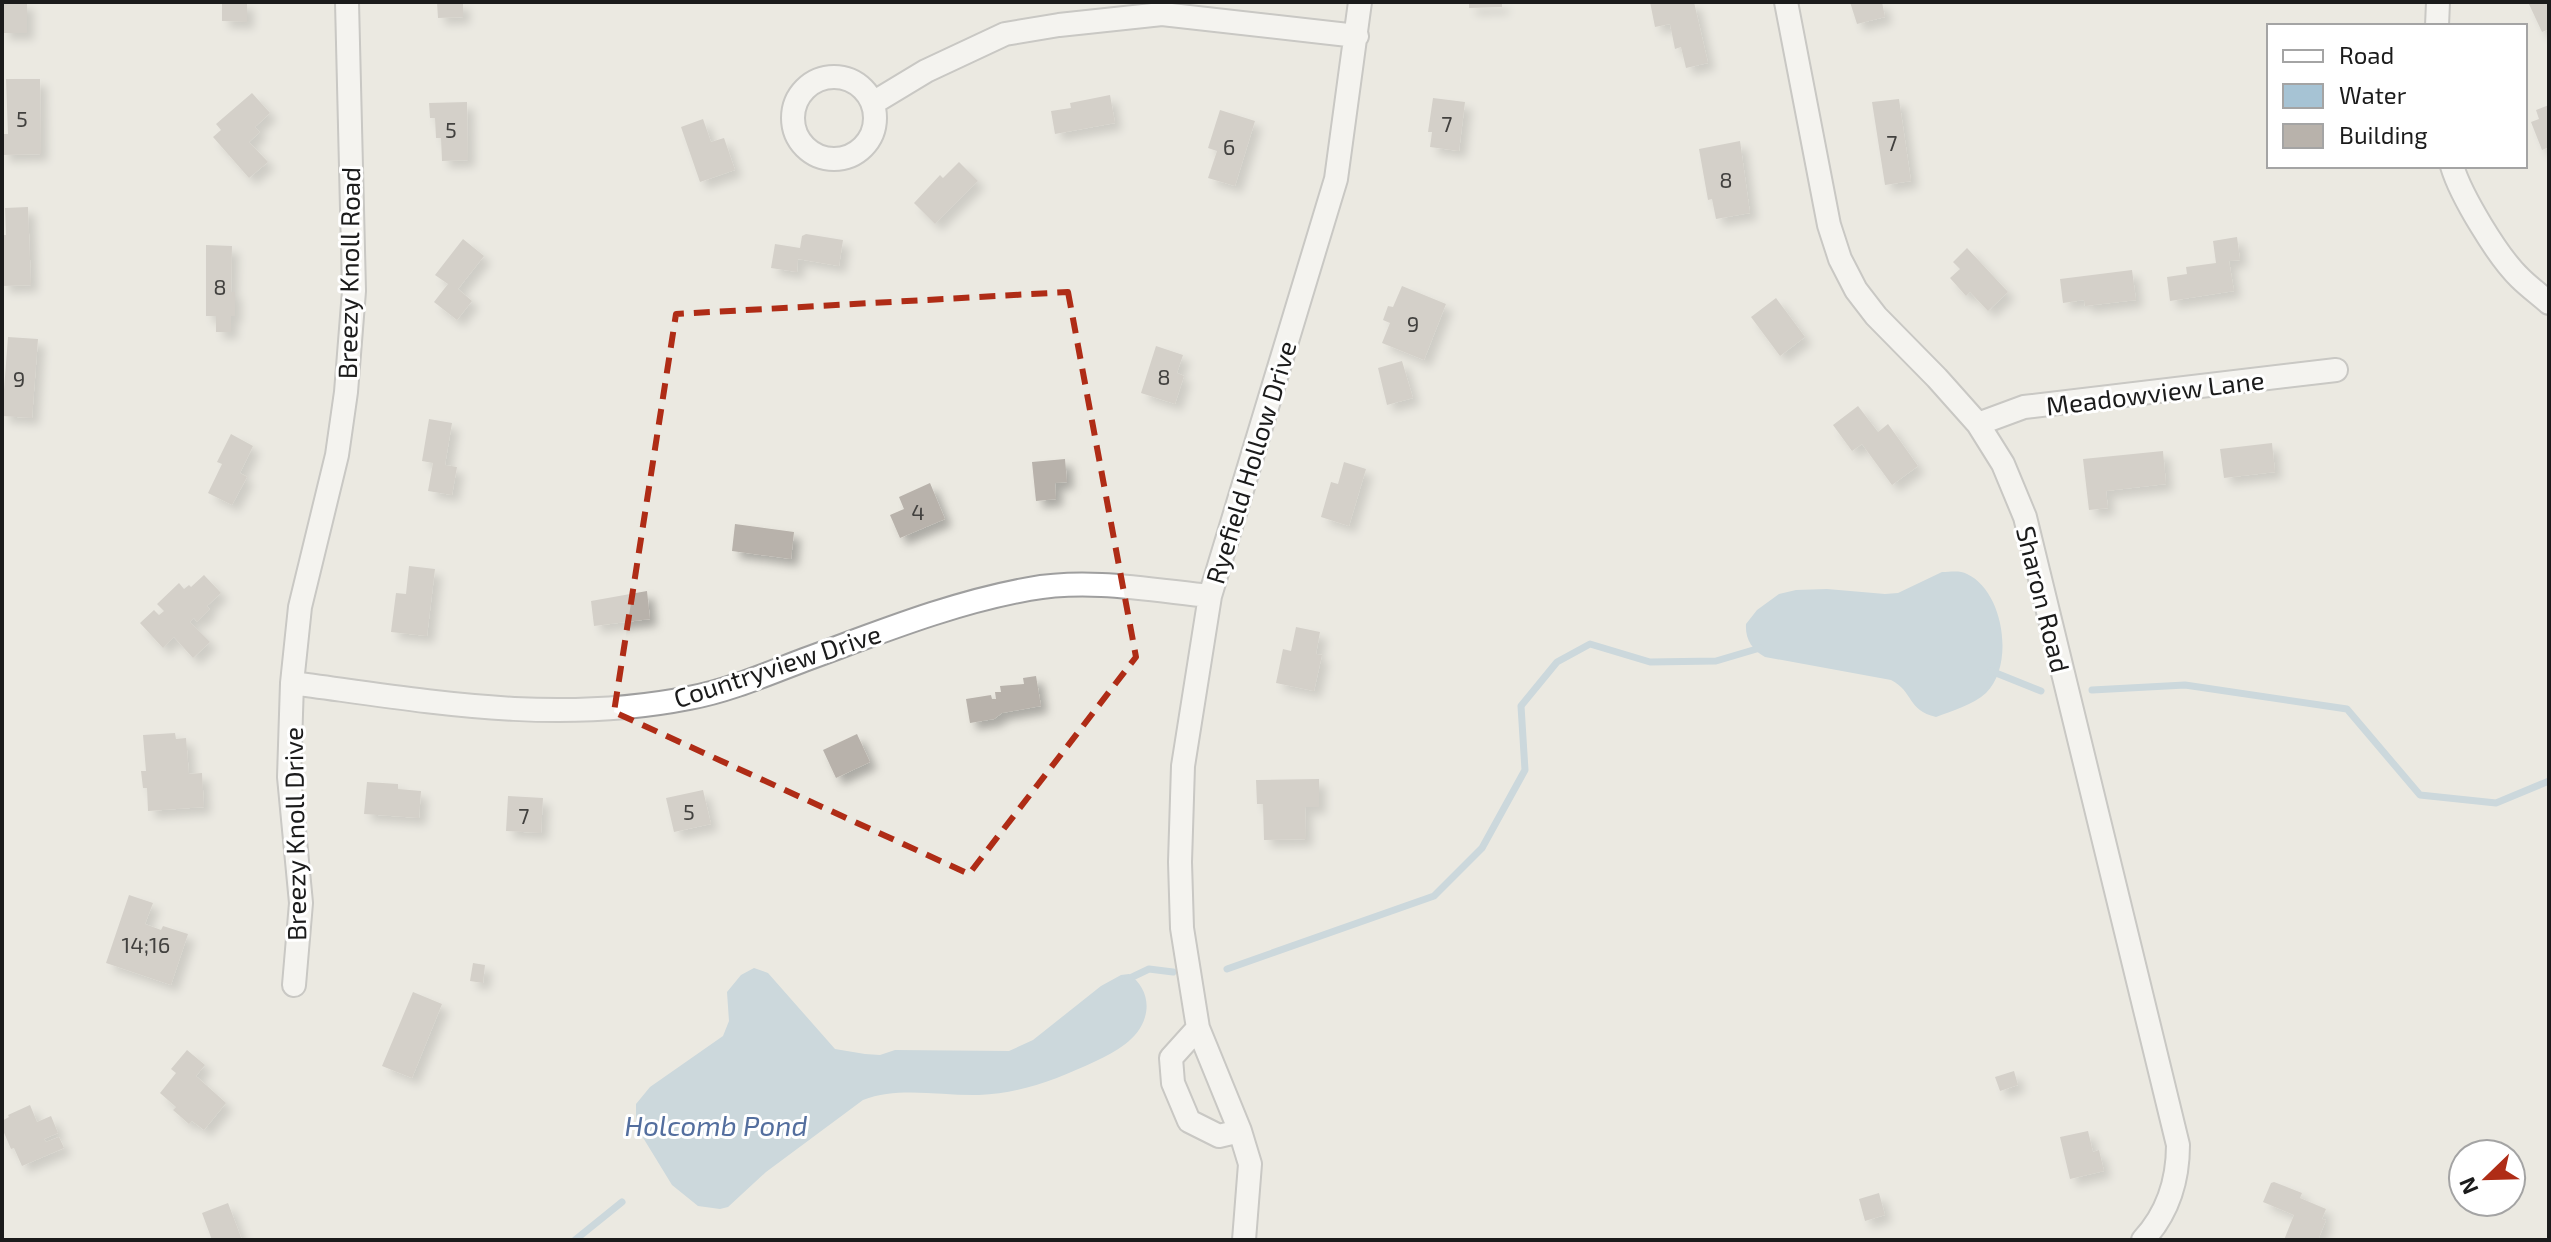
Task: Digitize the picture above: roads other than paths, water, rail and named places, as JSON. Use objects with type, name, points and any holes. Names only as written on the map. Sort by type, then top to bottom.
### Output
[{"type":"street","name":"Breezy Knoll Road","points":[[292,683],[300,607],[337,455],[346,392],[354,291],[347,2]]},
{"type":"street","name":"Ryefield Hollow Drive","points":[[1244,1240],[1250,1164],[1240,1131],[1198,1028],[1182,928],[1180,862],[1183,766],[1210,596],[1336,179],[1360,2]]},
{"type":"street","name":"Sharon Road","points":[[1786,2],[1829,225],[1840,259],[1856,290],[1876,316],[1978,424],[2003,464],[2025,517],[2175,1126],[2178,1169],[2170,1202],[2143,1240]]},
{"type":"street","points":[[2437,24],[2438,2]]},
{"type":"street","points":[[873,103],[926,71],[1005,34],[1059,25],[1162,14],[1357,36]]},
{"type":"street","points":[[2453,168],[2486,231],[2518,277],[2549,303]]},
{"type":"street","name":"Meadowview Lane","points":[[1978,424],[2024,407],[2336,370]]},
{"type":"street","name":"Countryview Drive","points":[[292,683],[469,706],[553,712],[622,709],[693,698],[960,604],[1031,588],[1079,584],[1210,596]]},
{"type":"street","name":"Breezy Knoll Drive","points":[[292,683],[289,777],[301,903],[294,985]]},
{"type":"street","points":[[1198,1028],[1171,1058],[1173,1083],[1189,1121],[1219,1136],[1240,1131]]},
{"type":"water","points":[[1942,572],[1964,573],[1980,583],[1997,612],[2002,648],[1995,681],[1986,693],[1936,717],[1920,710],[1891,680],[1765,657],[1756,651],[1748,639],[1746,624],[1757,610],[1779,594],[1827,589],[1898,593]]},
{"type":"water","name":"Holcomb Pond","points":[[754,968],[768,973],[835,1049],[865,1054],[880,1055],[895,1050],[1009,1051],[1033,1040],[1101,986],[1121,975],[1129,974],[1138,983],[1146,999],[1146,1011],[1137,1032],[1118,1049],[1082,1068],[1039,1084],[995,1094],[891,1093],[863,1100],[766,1172],[728,1207],[698,1206],[672,1185],[642,1136],[636,1120],[636,1104],[650,1087],[723,1036],[729,1021],[727,992],[741,975]]},
{"type":"waterway","points":[[1227,969],[1434,896],[1482,848],[1525,770],[1521,706],[1557,662],[1590,644],[1650,662],[1716,661],[1760,648]]},
{"type":"waterway","points":[[1991,671],[2041,691]]},
{"type":"waterway","points":[[2092,690],[2185,685],[2347,709],[2420,795],[2496,803],[2549,781]]},
{"type":"waterway","points":[[1126,980],[1149,969],[1173,972]]},
{"type":"waterway","points":[[575,1240],[622,1202]]}]
